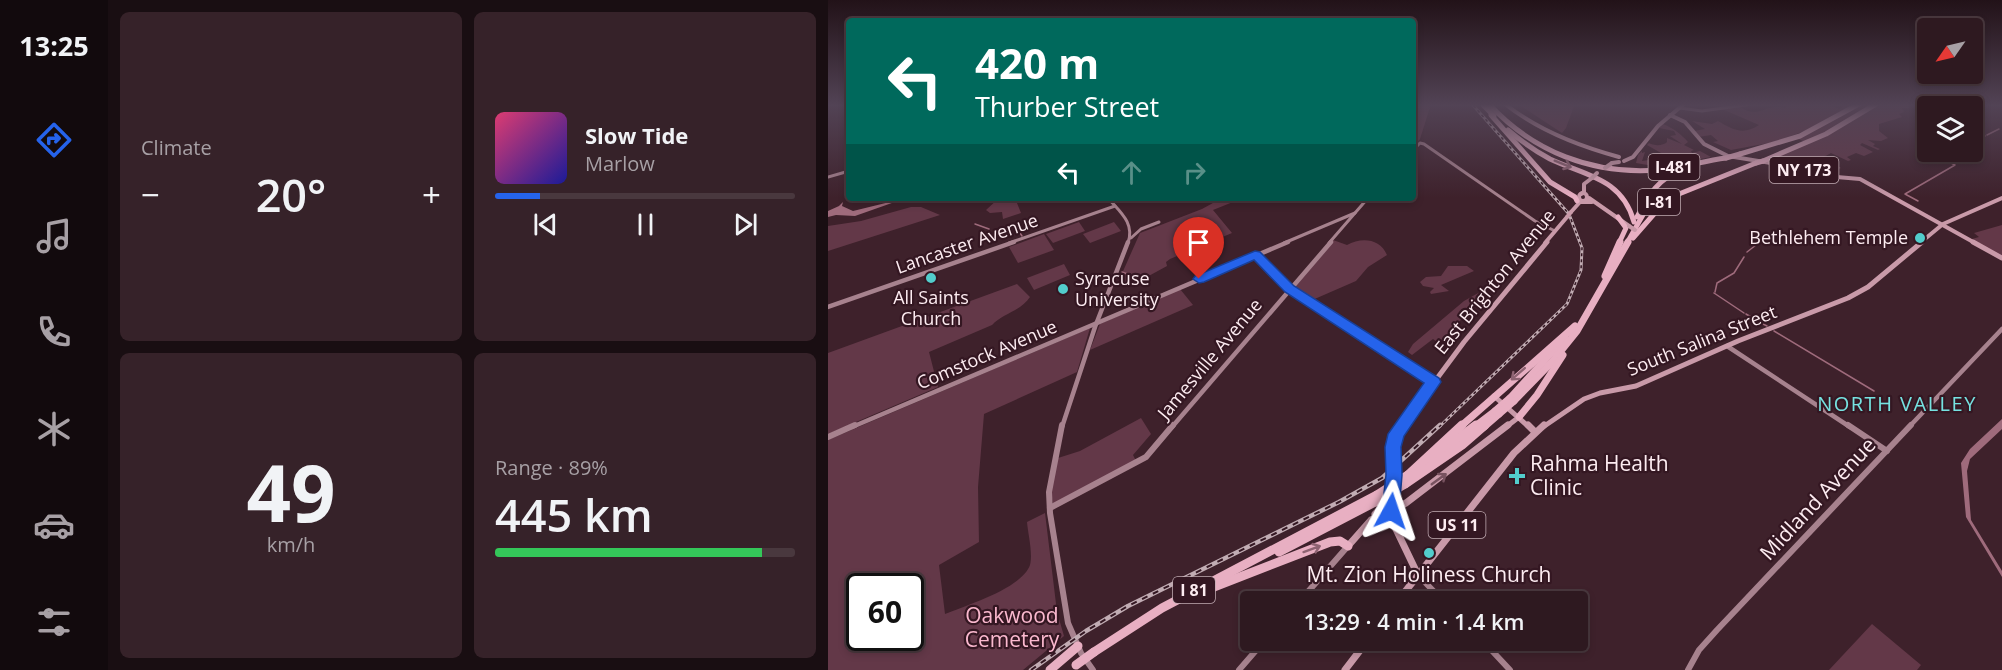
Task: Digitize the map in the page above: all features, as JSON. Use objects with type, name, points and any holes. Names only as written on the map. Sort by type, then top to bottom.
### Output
[{"type":"highway","points":[[1509,135],[1550,182],[1578,199]]},
{"type":"highway","points":[[1513,135],[1552,160],[1598,177],[1615,188],[1626,202],[1632,224]]},
{"type":"highway","name":"I-481","points":[[1521,135],[1540,146],[1575,158],[1621,169],[1659,170],[1726,158]]},
{"type":"highway","points":[[1726,158],[1801,135]]},
{"type":"highway","name":"I-81","points":[[1602,288],[1635,225],[1644,213],[1664,200],[1824,135]]},
{"type":"highway","name":"I-81","points":[[1603,279],[1650,190],[1659,180],[1674,172],[1726,158]]},
{"type":"highway","points":[[1602,288],[1636,231],[1663,204],[1722,178]]},
{"type":"highway","points":[[1603,279],[1626,228],[1618,217]]},
{"type":"highway","name":"I 81","points":[[1576,328],[1603,279]]},
{"type":"highway","name":"I 81","points":[[1093,655],[1151,618],[1376,499],[1407,479],[1512,400],[1576,328],[1602,288]]},
{"type":"highway","points":[[1407,479],[1494,396],[1576,328]]},
{"type":"highway","points":[[1518,417],[1547,381],[1576,328]]},
{"type":"highway","name":"I 81","points":[[1076,668],[1162,608],[1376,499]]},
{"type":"highway","points":[[1197,594],[1330,542],[1340,541],[1348,546]]},
{"type":"highway","points":[[1050,670],[1078,646]]},
{"type":"main road","points":[[1559,135],[1610,154],[1617,160]]},
{"type":"main road","name":"East Brighton Avenue","points":[[1418,574],[1399,540],[1390,505],[1394,475],[1393,447],[1396,434],[1433,382],[1571,212],[1584,191],[1584,184],[1617,160],[1635,154],[1652,135]]},
{"type":"main road","name":"NY 173","points":[[1697,135],[1704,144],[1723,154],[1829,176],[1857,178],[2002,258]]},
{"type":"main road","points":[[1587,197],[1590,179]]},
{"type":"main road","points":[[1578,199],[1587,197],[1632,224],[1636,231]]},
{"type":"main road","points":[[1587,197],[1601,206]]},
{"type":"main road","name":"East Brighton Avenue","points":[[1578,199],[1587,197]]},
{"type":"main road","name":"South Salina Street","points":[[1405,591],[1496,474],[1534,433],[1584,399],[1600,393],[1636,386],[1727,345],[1835,304],[1863,290],[1943,225],[2002,198]]},
{"type":"main road","points":[[1494,396],[1534,433]]},
{"type":"main road","points":[[1518,417],[1535,427],[1545,425]]},
{"type":"main road","points":[[1348,546],[1368,523],[1390,505],[1401,506],[1518,417]]},
{"type":"main road","points":[[1368,523],[1390,505]]},
{"type":"main road","points":[[1345,670],[1360,651]]},
{"type":"street","points":[[1416,147],[1420,143],[1540,224],[1555,231]]},
{"type":"street","points":[[828,177],[846,172]]},
{"type":"street","points":[[1092,670],[1078,646],[1068,623],[1064,606],[1050,508],[1050,483],[1059,437],[1097,322],[1129,240],[1131,225],[1111,201]]},
{"type":"street","name":"Jamesville Avenue","points":[[1050,508],[1146,457],[1365,201]]},
{"type":"street","name":"Lancaster Avenue","points":[[828,307],[1115,206]]},
{"type":"street","name":"Comstock Avenue","points":[[828,437],[1355,213]]},
{"type":"street","points":[[1129,240],[1141,229],[1160,222]]},
{"type":"street","points":[[1255,255],[1290,289],[1433,382]]},
{"type":"street","points":[[1105,304],[1106,313],[1120,313]]},
{"type":"street","name":"Midland Avenue","points":[[1688,670],[1699,650],[2002,329]]},
{"type":"street","points":[[1727,345],[1887,451]]},
{"type":"street","points":[[1309,591],[1348,546]]},
{"type":"street","points":[[1418,574],[1434,591]]},
{"type":"street","points":[[1239,670],[1255,651]]},
{"type":"street","points":[[1492,651],[1510,670]]},
{"type":"green space","points":[[1416,135],[1421,135],[1416,144]]},
{"type":"green space","points":[[1681,135],[1688,142],[1684,145],[1694,150],[1691,151],[1692,153],[1700,151],[1711,157],[1659,167],[1636,163],[1642,151],[1642,153],[1645,152],[1642,161],[1668,157],[1647,145],[1649,143],[1663,144],[1667,142],[1667,138],[1682,144],[1670,136]]},
{"type":"green space","points":[[1711,135],[1793,135],[1774,142],[1731,150],[1713,142],[1718,141]]},
{"type":"green space","points":[[1802,135],[1820,135],[1805,142],[1797,138]]},
{"type":"green space","points":[[1824,135],[1884,135],[1888,138],[1881,141],[1868,140],[1880,149],[1878,150],[1862,143],[1860,145],[1873,152],[1864,156],[1856,153],[1847,157],[1851,160],[1848,161],[1831,153],[1822,158],[1841,168],[1830,172],[1823,168],[1818,173],[1799,168],[1800,163],[1794,157],[1780,159],[1779,163],[1767,162]]},
{"type":"green space","points":[[996,201],[1016,201],[1021,213],[1003,219],[1002,212],[990,213],[986,210]]},
{"type":"green space","points":[[1217,201],[1236,201],[1213,210],[1232,233],[1170,259],[1166,262],[1167,266],[1145,278],[1116,287],[1140,233]]},
{"type":"green space","points":[[911,207],[921,207],[940,215],[828,251],[828,226],[861,221]]},
{"type":"green space","points":[[1079,222],[1085,231],[1053,243],[1046,234]]},
{"type":"green space","points":[[1114,222],[1121,231],[1090,243],[1083,234]]},
{"type":"green space","points":[[2002,225],[2002,257],[1972,239],[1979,237],[1974,233]]},
{"type":"green space","points":[[1044,234],[1054,250],[1018,263],[1009,247]]},
{"type":"green space","points":[[1333,240],[1347,245],[1364,240],[1375,242],[1384,249],[1387,255],[1368,267],[1356,281],[1310,301],[1292,289]]},
{"type":"green space","points":[[1064,264],[1070,275],[1034,290],[1027,278]]},
{"type":"green space","points":[[1448,266],[1467,266],[1474,271],[1441,285],[1449,291],[1431,294],[1434,288],[1423,286],[1420,282],[1426,277],[1441,276]]},
{"type":"green space","points":[[1017,284],[1030,297],[1022,306],[992,325],[929,352],[938,387],[828,434],[828,353]]},
{"type":"green space","points":[[1180,289],[1193,305],[1090,350],[1100,324]]},
{"type":"green space","points":[[1480,292],[1483,294],[1440,344],[1433,339],[1412,355],[1408,352],[1413,344],[1464,301]]},
{"type":"green space","name":"Oakwood Cemetery","points":[[1090,328],[1077,372],[984,414],[978,487],[979,542],[939,565],[945,614],[993,595],[1025,573],[1031,560],[1027,522],[1045,513],[1057,612],[1064,636],[1023,670],[828,670],[828,440]]},
{"type":"green space","points":[[1141,418],[1151,434],[1133,455],[1136,461],[1053,505],[1051,491],[1058,458],[1080,451]]},
{"type":"green space","points":[[1872,624],[1921,665],[1917,670],[1829,670]]},
{"type":"shaded area","points":[[898,201],[855,216],[828,217],[828,211],[843,202],[842,206],[853,211]]},
{"type":"shaded area","points":[[2002,419],[2002,429],[1970,459],[1967,471],[1971,520],[2002,571],[2002,577],[1966,517],[1961,463],[1970,449]]},
{"type":"waterway","points":[[1918,201],[1905,194],[1955,165],[1949,162]]},
{"type":"waterway","points":[[975,224],[989,229]]},
{"type":"waterway","points":[[1016,227],[1022,236]]},
{"type":"waterway","points":[[1747,252],[1756,245]]},
{"type":"waterway","points":[[1715,292],[1717,283],[1734,273],[1744,257]]},
{"type":"waterway","points":[[1122,272],[1141,279]]},
{"type":"waterway","points":[[1714,293],[1744,313]]},
{"type":"waterway","points":[[1746,314],[1756,320]]},
{"type":"waterway","points":[[1763,324],[1767,326]]},
{"type":"waterway","points":[[1774,331],[1874,391]]},
{"type":"railway","points":[[1439,427],[1567,304],[1581,270],[1582,248],[1569,214],[1500,135]]},
{"type":"railway","points":[[1031,670],[1086,631],[1128,606],[1339,502],[1382,478],[1440,425]]},
{"type":"place","name":"Bethlehem Temple","points":[[1920,238]]},
{"type":"place","name":"All Saints Church","points":[[931,278]]},
{"type":"place","name":"Syracuse University","points":[[1063,289]]},
{"type":"place","name":"Rahma Health Clinic","points":[[1517,476]]},
{"type":"place","name":"Mt. Zion Holiness Church","points":[[1429,553]]},
{"type":"district","name":"NORTH VALLEY","points":[[1897,404]]},
{"type":"route","points":[[1199,279],[1255,255],[1290,289],[1433,382],[1396,434],[1393,447],[1394,475],[1391,511]]}]
